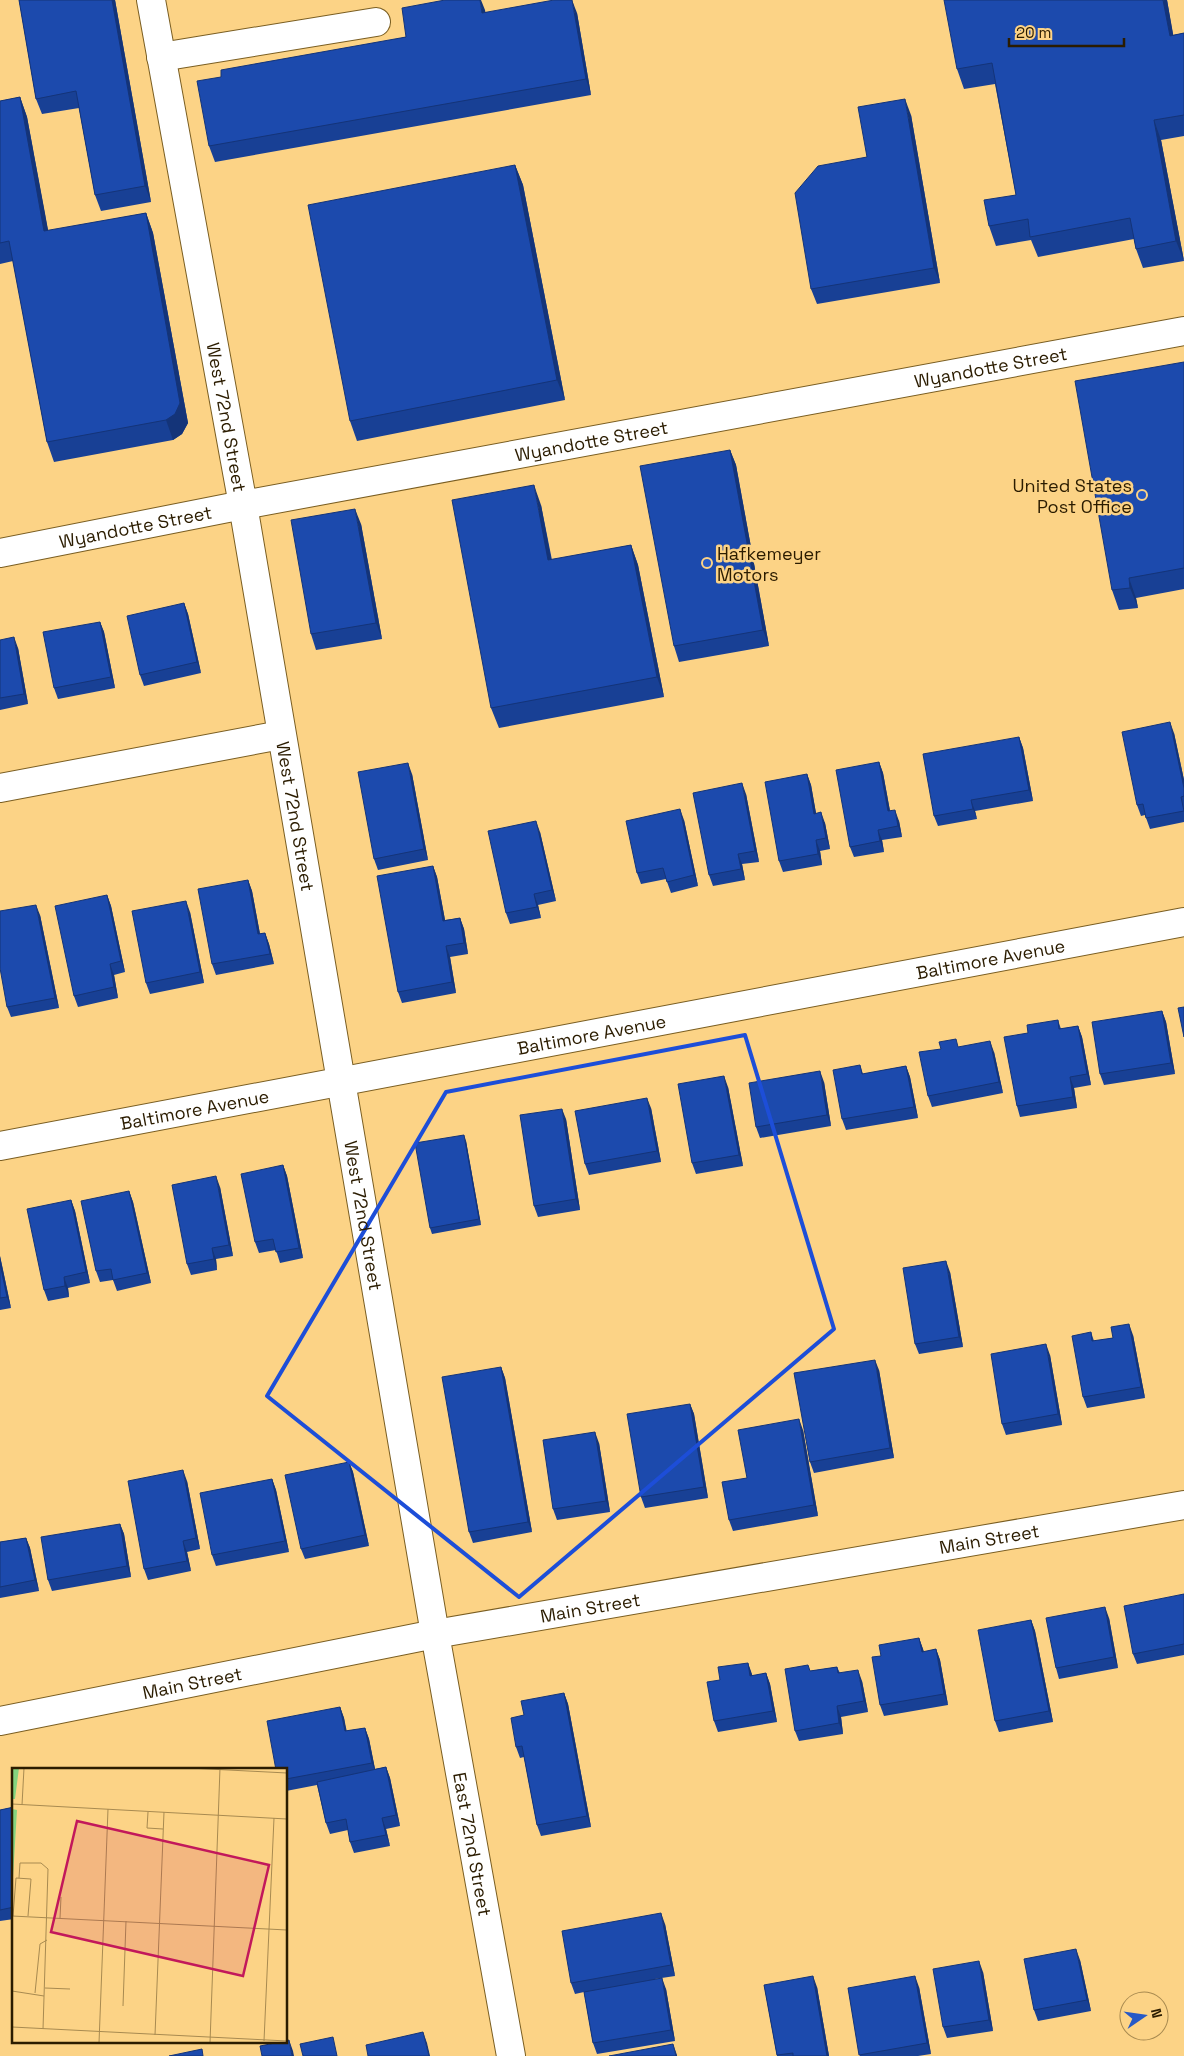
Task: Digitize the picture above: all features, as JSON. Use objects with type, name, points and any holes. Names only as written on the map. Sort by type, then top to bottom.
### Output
[{"type":"street","name":"West 72nd Street","points":[[151,0],[243,505],[435,1634]]},
{"type":"street","points":[[161,57],[376,22]]},
{"type":"street","name":"Wyandotte Street","points":[[0,553],[243,505],[1184,331]]},
{"type":"street","points":[[0,788],[281,735]]},
{"type":"street","name":"Baltimore Avenue","points":[[0,1146],[340,1080],[1184,922]]},
{"type":"street","name":"Main Street","points":[[0,1721],[435,1634],[1184,1505]]},
{"type":"street","name":"East 72nd Street","points":[[435,1634],[511,2056]]},
{"type":"highlighted area","points":[[745,1035],[834,1329],[519,1597],[267,1396],[446,1092]]},
{"type":"building","points":[[19,0],[112,0],[145,186],[95,195],[76,91],[36,99]]},
{"type":"building","points":[[445,0],[480,0],[482,13],[554,0],[572,0],[586,79],[209,146],[197,81],[221,77],[221,70],[406,37],[402,8]]},
{"type":"building","points":[[944,0],[1163,0],[1170,36],[1184,33],[1184,115],[1154,120],[1176,241],[1136,249],[1130,218],[1030,237],[1028,219],[989,226],[984,200],[1016,195],[992,63],[957,69]]},
{"type":"building","points":[[20,97],[44,231],[146,213],[180,403],[175,414],[166,420],[47,442],[9,241],[0,243],[0,101]]},
{"type":"building","points":[[905,99],[934,268],[811,289],[795,193],[818,166],[867,157],[858,107]]},
{"type":"building","points":[[515,165],[557,380],[350,421],[308,205]]},
{"type":"building","name":"United States Post Office","points":[[1184,362],[1184,568],[1129,578],[1130,588],[1112,590],[1075,381]]},
{"type":"building","name":"Hafkemeyer Motors","points":[[730,450],[763,630],[674,646],[640,466]]},
{"type":"building","points":[[534,485],[548,560],[631,545],[657,677],[491,708],[452,500]]},
{"type":"building","points":[[355,509],[376,623],[311,634],[291,520]]},
{"type":"building","points":[[184,603],[197,662],[140,675],[127,616]]},
{"type":"building","points":[[100,622],[111,677],[54,688],[43,632]]},
{"type":"building","points":[[14,637],[24,694],[0,698],[0,640]]},
{"type":"building","points":[[1170,722],[1184,788],[1184,796],[1181,797],[1184,811],[1146,818],[1143,804],[1137,805],[1122,732]]},
{"type":"building","points":[[1019,737],[1029,790],[971,800],[973,809],[934,816],[923,754]]},
{"type":"building","points":[[879,762],[888,811],[895,810],[898,826],[878,830],[880,841],[850,847],[836,770]]},
{"type":"building","points":[[408,763],[424,849],[374,859],[358,772]]},
{"type":"building","points":[[807,774],[814,814],[821,812],[826,838],[816,840],[818,854],[779,861],[765,782]]},
{"type":"building","points":[[742,783],[755,851],[738,854],[741,869],[709,875],[693,793]]},
{"type":"building","points":[[680,809],[694,875],[667,882],[663,868],[637,873],[626,821]]},
{"type":"building","points":[[536,821],[552,890],[534,894],[537,907],[506,913],[488,831]]},
{"type":"building","points":[[433,866],[443,921],[460,918],[464,943],[446,946],[452,982],[398,992],[377,876]]},
{"type":"building","points":[[248,880],[258,934],[265,933],[270,954],[212,964],[198,889]]},
{"type":"building","points":[[107,895],[121,961],[110,964],[114,987],[74,996],[55,906]]},
{"type":"building","points":[[186,901],[200,972],[146,983],[132,911]]},
{"type":"building","points":[[36,905],[55,998],[7,1007],[0,968],[0,911]]},
{"type":"building","points":[[1184,1007],[1184,1037],[1178,1008]]},
{"type":"building","points":[[1162,1011],[1171,1063],[1100,1074],[1092,1022]]},
{"type":"building","points":[[1058,1020],[1059,1029],[1078,1026],[1087,1074],[1070,1077],[1073,1097],[1017,1106],[1004,1037],[1028,1033],[1027,1025]]},
{"type":"building","points":[[956,1039],[958,1047],[990,1041],[999,1082],[928,1096],[919,1052],[941,1049],[939,1042]]},
{"type":"building","points":[[860,1065],[862,1074],[906,1066],[914,1107],[842,1119],[833,1070]]},
{"type":"building","points":[[820,1071],[827,1115],[756,1127],[749,1083]]},
{"type":"building","points":[[724,1076],[739,1155],[692,1163],[678,1084]]},
{"type":"building","points":[[647,1098],[657,1151],[585,1164],[575,1111]]},
{"type":"building","points":[[562,1109],[576,1199],[534,1206],[520,1115]]},
{"type":"building","points":[[464,1135],[479,1219],[430,1228],[415,1143]]},
{"type":"building","points":[[283,1165],[299,1248],[276,1252],[273,1239],[255,1242],[241,1174]]},
{"type":"building","points":[[216,1176],[229,1245],[212,1248],[214,1259],[187,1264],[172,1185]]},
{"type":"building","points":[[129,1191],[147,1273],[113,1280],[111,1269],[96,1271],[81,1201]]},
{"type":"building","points":[[71,1200],[86,1272],[64,1277],[65,1286],[44,1290],[27,1209]]},
{"type":"building","points":[[946,1261],[959,1337],[915,1344],[903,1268]]},
{"type":"building","points":[[0,1264],[7,1297],[0,1298]]},
{"type":"building","points":[[1129,1324],[1141,1387],[1083,1397],[1072,1336],[1091,1332],[1092,1341],[1113,1338],[1111,1327]]},
{"type":"building","points":[[1046,1344],[1058,1414],[1002,1424],[991,1354]]},
{"type":"building","points":[[875,1360],[890,1448],[810,1462],[794,1373]]},
{"type":"building","points":[[501,1367],[528,1522],[469,1532],[442,1377]]},
{"type":"building","points":[[690,1404],[704,1487],[641,1497],[627,1414]]},
{"type":"building","points":[[799,1419],[814,1505],[729,1520],[722,1482],[747,1478],[738,1430]]},
{"type":"building","points":[[595,1432],[606,1501],[553,1509],[543,1440]]},
{"type":"building","points":[[349,1462],[365,1535],[301,1549],[285,1475]]},
{"type":"building","points":[[183,1470],[196,1538],[183,1541],[187,1561],[144,1569],[128,1481]]},
{"type":"building","points":[[272,1479],[285,1541],[212,1555],[200,1493]]},
{"type":"building","points":[[120,1524],[127,1566],[48,1580],[41,1537]]},
{"type":"building","points":[[26,1538],[35,1580],[0,1587],[0,1542]]},
{"type":"building","points":[[1184,1594],[1184,1644],[1133,1654],[1124,1606]]},
{"type":"building","points":[[1105,1607],[1114,1657],[1056,1668],[1046,1618]]},
{"type":"building","points":[[1031,1620],[1049,1711],[995,1721],[978,1630]]},
{"type":"building","points":[[919,1638],[922,1652],[936,1649],[944,1694],[880,1705],[872,1657],[881,1656],[879,1645]]},
{"type":"building","points":[[748,1663],[750,1676],[766,1673],[773,1711],[714,1721],[707,1682],[720,1680],[718,1667]]},
{"type":"building","points":[[808,1665],[810,1671],[837,1667],[838,1673],[858,1670],[864,1701],[837,1706],[839,1723],[795,1731],[785,1669]]},
{"type":"building","points":[[564,1693],[587,1816],[537,1825],[522,1746],[516,1747],[511,1718],[524,1715],[521,1701]]},
{"type":"building","points":[[340,1707],[345,1731],[365,1728],[372,1763],[288,1779],[288,1768],[276,1768],[267,1721]]},
{"type":"building","points":[[386,1767],[396,1815],[382,1818],[386,1835],[350,1842],[346,1819],[326,1823],[317,1782]]},
{"type":"building","points":[[12,1807],[12,1907],[0,1910],[0,1810]]},
{"type":"building","points":[[661,1913],[671,1965],[571,1983],[562,1931]]},
{"type":"building","points":[[1076,1949],[1087,2000],[1034,2010],[1024,1959]]},
{"type":"building","points":[[979,1961],[989,2020],[943,2027],[933,1969]]},
{"type":"building","points":[[813,1976],[827,2056],[793,2056],[793,2053],[777,2055],[764,1985]]},
{"type":"building","points":[[915,1976],[927,2043],[859,2055],[848,1988]]},
{"type":"building","points":[[662,1978],[671,2030],[593,2043],[584,1992]]},
{"type":"building","points":[[423,2032],[429,2056],[368,2056],[366,2045]]},
{"type":"building","points":[[333,2037],[337,2056],[303,2056],[300,2044]]},
{"type":"building","points":[[288,2040],[292,2056],[262,2056],[260,2046],[288,2044]]},
{"type":"building","points":[[673,2044],[676,2056],[609,2056]]},
{"type":"building","points":[[202,2049],[203,2056],[169,2056]]},
{"type":"place","name":"United States Post Office","points":[[1142,495]]},
{"type":"place","name":"Hafkemeyer Motors","points":[[707,563]]}]
